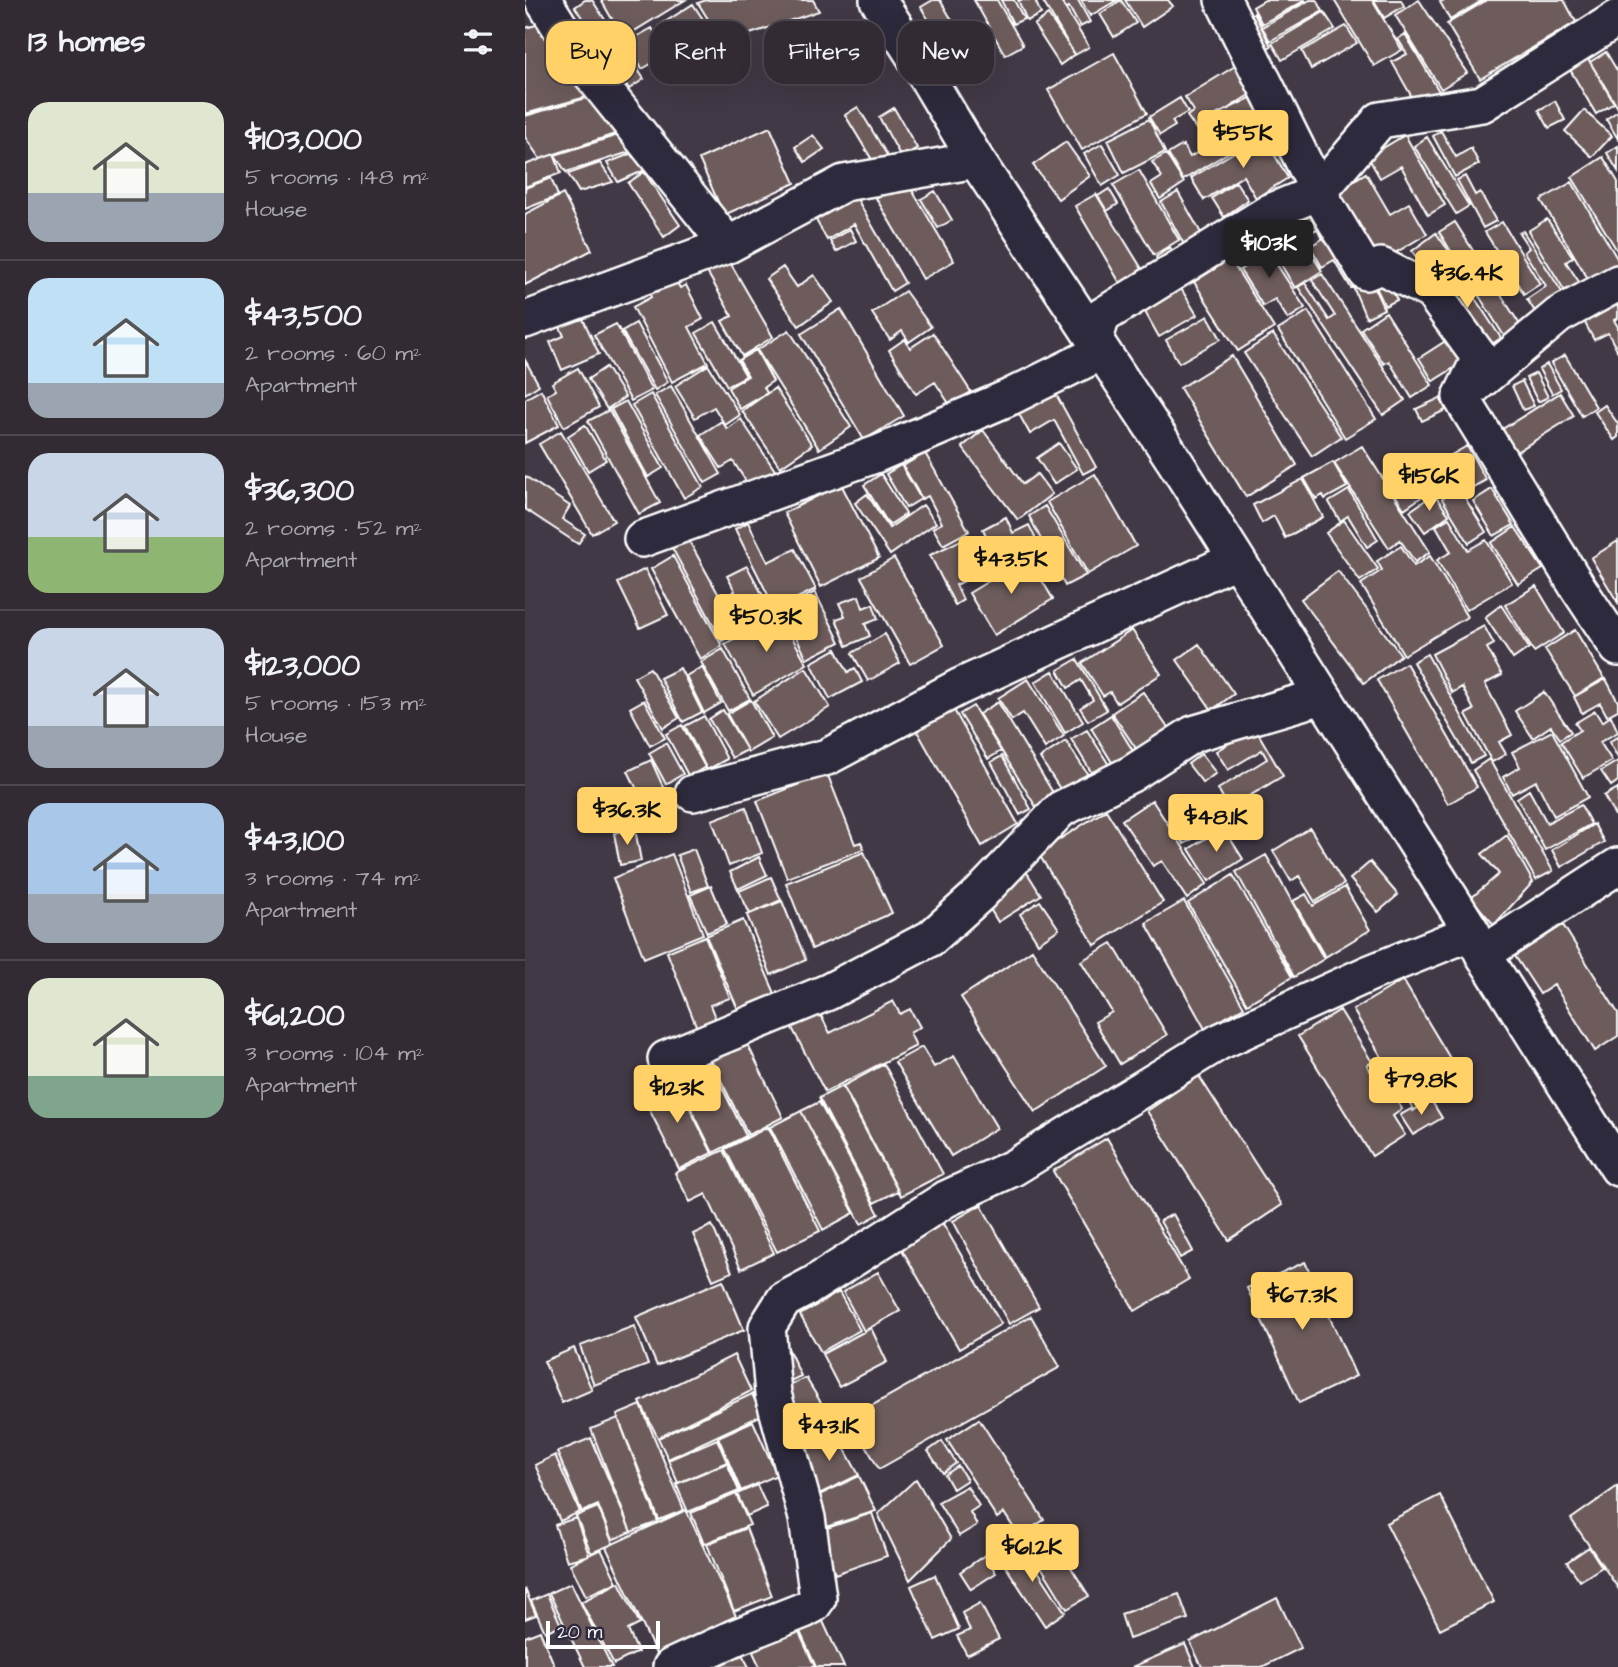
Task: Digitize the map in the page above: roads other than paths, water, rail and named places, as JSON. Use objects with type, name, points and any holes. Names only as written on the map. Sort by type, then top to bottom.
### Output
[{"type":"street","points":[[543,0],[584,65],[727,245]]},
{"type":"street","points":[[878,0],[976,160],[1174,460],[1618,1167]]},
{"type":"street","points":[[1223,0],[1319,192],[1366,272],[1381,266],[1432,292],[1480,358],[1461,397]]},
{"type":"street","points":[[642,539],[877,454],[1010,397],[1098,345],[1103,316],[1271,212],[1319,192],[1380,120],[1482,104],[1613,16]]},
{"type":"street","points":[[525,320],[727,245],[843,183],[976,160]]},
{"type":"street","points":[[1461,397],[1559,315],[1618,283]]},
{"type":"street","points":[[1461,397],[1618,648]]},
{"type":"street","points":[[693,793],[827,757],[960,687],[1235,560]]},
{"type":"street","points":[[666,1059],[828,992],[931,938],[980,894],[1061,809],[1131,774],[1193,734],[1322,696]]},
{"type":"street","points":[[671,1667],[804,1610],[818,1598],[807,1518],[773,1394],[767,1327],[784,1300],[946,1199],[1013,1168],[1219,1042],[1370,973],[1478,943],[1618,866]]}]
